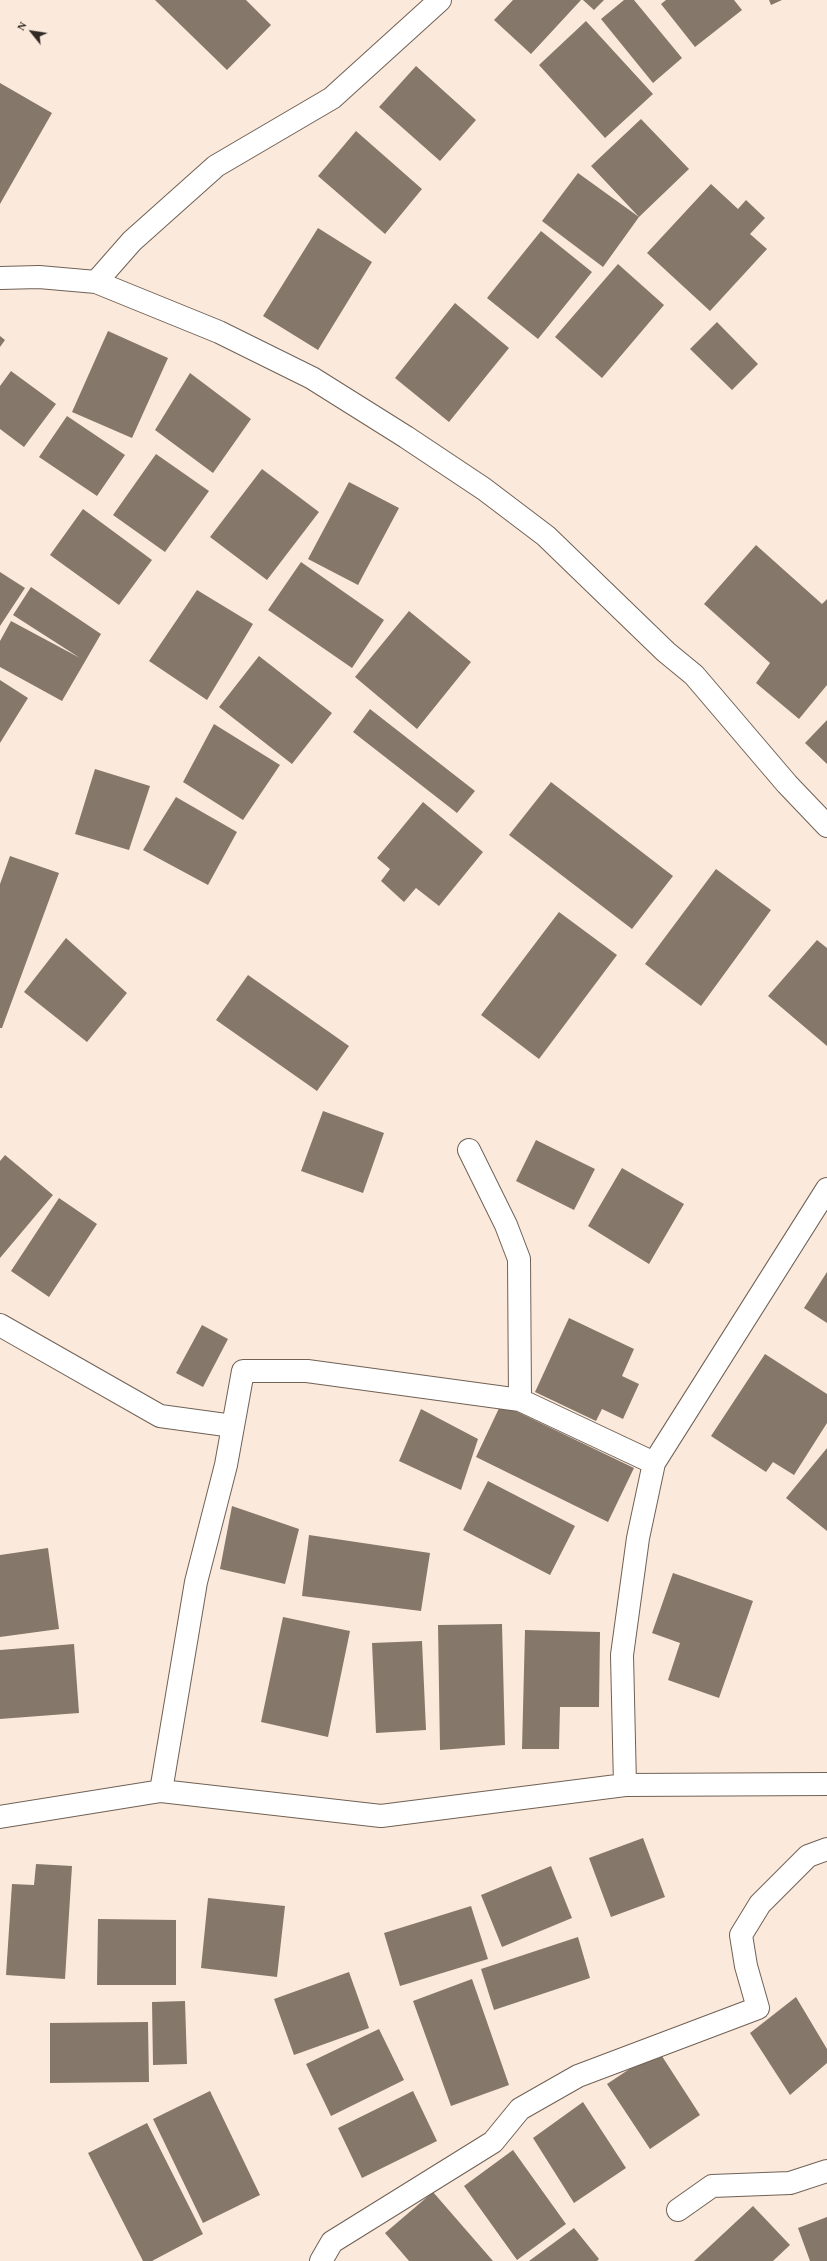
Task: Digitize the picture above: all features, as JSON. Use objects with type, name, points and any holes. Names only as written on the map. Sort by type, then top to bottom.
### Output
[{"type":"street","points":[[96,282],[132,241],[216,166],[332,98],[440,0]]},
{"type":"street","points":[[0,278],[39,277],[96,282],[219,332],[312,378],[406,437],[490,494],[546,536],[666,652],[694,675],[787,784],[827,826]]},
{"type":"street","points":[[469,1150],[506,1225],[519,1259],[520,1400]]},
{"type":"street","points":[[625,1785],[622,1655],[638,1538],[654,1463],[827,1189]]},
{"type":"street","points":[[0,1325],[160,1416],[233,1426]]},
{"type":"street","points":[[161,1791],[196,1582],[226,1465],[243,1371],[307,1371],[520,1400],[654,1463]]},
{"type":"street","points":[[0,1817],[161,1791],[381,1816],[625,1785],[827,1784]]},
{"type":"street","points":[[320,2261],[332,2242],[493,2142],[520,2109],[578,2076],[758,2008],[746,1966],[741,1935],[760,1904],[808,1856],[827,1849]]},
{"type":"street","points":[[678,2210],[712,2186],[790,2183],[827,2171]]},
{"type":"building","points":[[155,0],[246,0],[271,25],[227,70]]},
{"type":"building","points":[[513,0],[581,0],[531,54],[494,20]]},
{"type":"building","points":[[583,0],[604,0],[594,10]]},
{"type":"building","points":[[624,0],[634,0],[682,58],[653,83],[601,19]]},
{"type":"building","points":[[666,0],[734,0],[742,10],[695,47],[661,4]]},
{"type":"building","points":[[769,0],[782,0],[771,5]]},
{"type":"building","points":[[586,21],[653,94],[605,138],[539,65]]},
{"type":"building","points":[[416,66],[476,120],[440,161],[379,107]]},
{"type":"building","points":[[0,83],[52,113],[0,204]]},
{"type":"building","points":[[641,119],[689,169],[639,217],[591,166]]},
{"type":"building","points":[[356,131],[422,189],[385,234],[318,176]]},
{"type":"building","points":[[578,173],[639,217],[603,267],[542,221]]},
{"type":"building","points":[[711,184],[738,209],[746,200],[765,218],[750,234],[767,249],[710,311],[647,253]]},
{"type":"building","points":[[318,228],[372,262],[318,350],[263,316]]},
{"type":"building","points":[[541,231],[592,272],[538,339],[487,298]]},
{"type":"building","points":[[618,264],[664,305],[602,378],[555,337]]},
{"type":"building","points":[[455,303],[509,348],[449,422],[395,378]]},
{"type":"building","points":[[717,322],[758,364],[732,390],[690,349]]},
{"type":"building","points":[[108,331],[168,358],[132,438],[72,412]]},
{"type":"building","points":[[0,336],[5,340],[0,347]]},
{"type":"building","points":[[11,371],[56,404],[24,447],[0,429],[0,386]]},
{"type":"building","points":[[190,373],[251,419],[213,473],[155,430]]},
{"type":"building","points":[[67,416],[125,455],[97,496],[39,457]]},
{"type":"building","points":[[156,454],[209,491],[165,552],[113,515]]},
{"type":"building","points":[[262,469],[319,512],[267,580],[210,537]]},
{"type":"building","points":[[349,482],[399,508],[358,585],[308,559]]},
{"type":"building","points":[[83,509],[152,560],[119,605],[50,555]]},
{"type":"building","points":[[756,545],[822,604],[827,599],[827,685],[799,719],[756,683],[770,663],[704,604]]},
{"type":"building","points":[[301,562],[384,620],[352,668],[268,610]]},
{"type":"building","points":[[0,572],[25,588],[0,626]]},
{"type":"building","points":[[31,587],[101,634],[62,701],[0,667],[0,641],[11,621],[80,658],[13,615]]},
{"type":"building","points":[[197,590],[253,624],[207,700],[149,661]]},
{"type":"building","points":[[409,611],[471,662],[417,729],[355,677]]},
{"type":"building","points":[[259,656],[332,713],[292,764],[219,707]]},
{"type":"building","points":[[0,680],[28,698],[0,743]]},
{"type":"building","points":[[370,709],[475,791],[457,813],[353,732]]},
{"type":"building","points":[[827,720],[827,764],[805,743]]},
{"type":"building","points":[[214,724],[280,765],[243,820],[183,782]]},
{"type":"building","points":[[95,769],[150,786],[129,850],[75,834]]},
{"type":"building","points":[[551,782],[673,876],[632,929],[509,835]]},
{"type":"building","points":[[176,797],[237,832],[208,885],[143,850]]},
{"type":"building","points":[[423,802],[483,852],[439,906],[416,888],[404,902],[381,881],[390,869],[377,858]]},
{"type":"building","points":[[10,856],[59,873],[2,1028],[0,1028],[0,884]]},
{"type":"building","points":[[716,869],[771,910],[701,1006],[645,964]]},
{"type":"building","points":[[559,912],[617,955],[539,1059],[481,1015]]},
{"type":"building","points":[[66,938],[127,993],[87,1042],[24,992]]},
{"type":"building","points":[[817,940],[827,948],[827,1046],[768,996]]},
{"type":"building","points":[[248,975],[349,1046],[317,1091],[216,1020]]},
{"type":"building","points":[[323,1111],[384,1133],[363,1193],[301,1171]]},
{"type":"building","points":[[536,1140],[595,1169],[574,1210],[516,1181]]},
{"type":"building","points":[[5,1155],[53,1195],[0,1258],[0,1161]]},
{"type":"building","points":[[622,1168],[684,1204],[649,1264],[588,1226]]},
{"type":"building","points":[[59,1198],[97,1224],[49,1297],[11,1271]]},
{"type":"building","points":[[827,1272],[827,1323],[804,1308]]},
{"type":"building","points":[[569,1318],[634,1349],[622,1376],[639,1384],[623,1419],[602,1409],[596,1421],[535,1392]]},
{"type":"building","points":[[202,1325],[228,1339],[203,1387],[176,1373]]},
{"type":"building","points":[[765,1354],[827,1394],[827,1423],[794,1475],[773,1462],[766,1472],[711,1436]]},
{"type":"building","points":[[501,1404],[634,1468],[608,1522],[476,1457]]},
{"type":"building","points":[[421,1409],[478,1439],[461,1490],[399,1461]]},
{"type":"building","points":[[827,1448],[827,1531],[786,1498]]},
{"type":"building","points":[[488,1481],[575,1526],[550,1575],[463,1530]]},
{"type":"building","points":[[232,1506],[299,1529],[285,1584],[220,1569]]},
{"type":"building","points":[[309,1535],[430,1553],[421,1611],[302,1596]]},
{"type":"building","points":[[48,1548],[59,1629],[0,1637],[0,1555]]},
{"type":"building","points":[[673,1573],[753,1601],[719,1698],[668,1680],[680,1643],[652,1633]]},
{"type":"building","points":[[283,1617],[350,1631],[328,1737],[261,1722]]},
{"type":"building","points":[[502,1624],[505,1745],[440,1750],[438,1625]]},
{"type":"building","points":[[525,1630],[600,1632],[599,1707],[560,1707],[559,1749],[522,1749]]},
{"type":"building","points":[[422,1641],[426,1730],[376,1733],[372,1643]]},
{"type":"building","points":[[74,1644],[79,1713],[0,1719],[0,1650]]},
{"type":"building","points":[[643,1838],[665,1897],[611,1917],[589,1858]]},
{"type":"building","points":[[36,1864],[72,1866],[65,1979],[6,1975],[12,1884],[34,1885]]},
{"type":"building","points":[[551,1866],[572,1918],[502,1947],[481,1895]]},
{"type":"building","points":[[208,1898],[285,1906],[277,1977],[201,1968]]},
{"type":"building","points":[[471,1906],[488,1959],[400,1986],[384,1933]]},
{"type":"building","points":[[98,1919],[176,1920],[176,1985],[97,1985]]},
{"type":"building","points":[[578,1937],[590,1978],[494,2010],[481,1969]]},
{"type":"building","points":[[349,1972],[369,2028],[294,2055],[274,1999]]},
{"type":"building","points":[[472,1979],[509,2085],[451,2106],[413,2001]]},
{"type":"building","points":[[796,1997],[827,2049],[827,2063],[790,2095],[750,2033]]},
{"type":"building","points":[[185,2001],[187,2064],[153,2065],[152,2002]]},
{"type":"building","points":[[148,2022],[149,2082],[50,2083],[50,2023]]},
{"type":"building","points":[[379,2029],[404,2080],[331,2116],[306,2064]]},
{"type":"building","points":[[658,2050],[700,2115],[650,2149],[607,2084]]},
{"type":"building","points":[[210,2091],[260,2195],[203,2223],[153,2119]]},
{"type":"building","points":[[413,2091],[437,2141],[362,2178],[338,2128]]},
{"type":"building","points":[[583,2102],[626,2168],[574,2203],[533,2138]]},
{"type":"building","points":[[147,2123],[203,2234],[152,2261],[143,2261],[88,2153]]},
{"type":"building","points":[[513,2150],[566,2224],[517,2260],[464,2186]]},
{"type":"building","points":[[433,2192],[493,2261],[409,2261],[385,2233]]},
{"type":"building","points":[[753,2206],[790,2245],[773,2261],[694,2261]]},
{"type":"building","points":[[827,2217],[827,2261],[810,2261],[798,2228]]},
{"type":"building","points":[[574,2228],[599,2259],[597,2261],[529,2261]]}]
